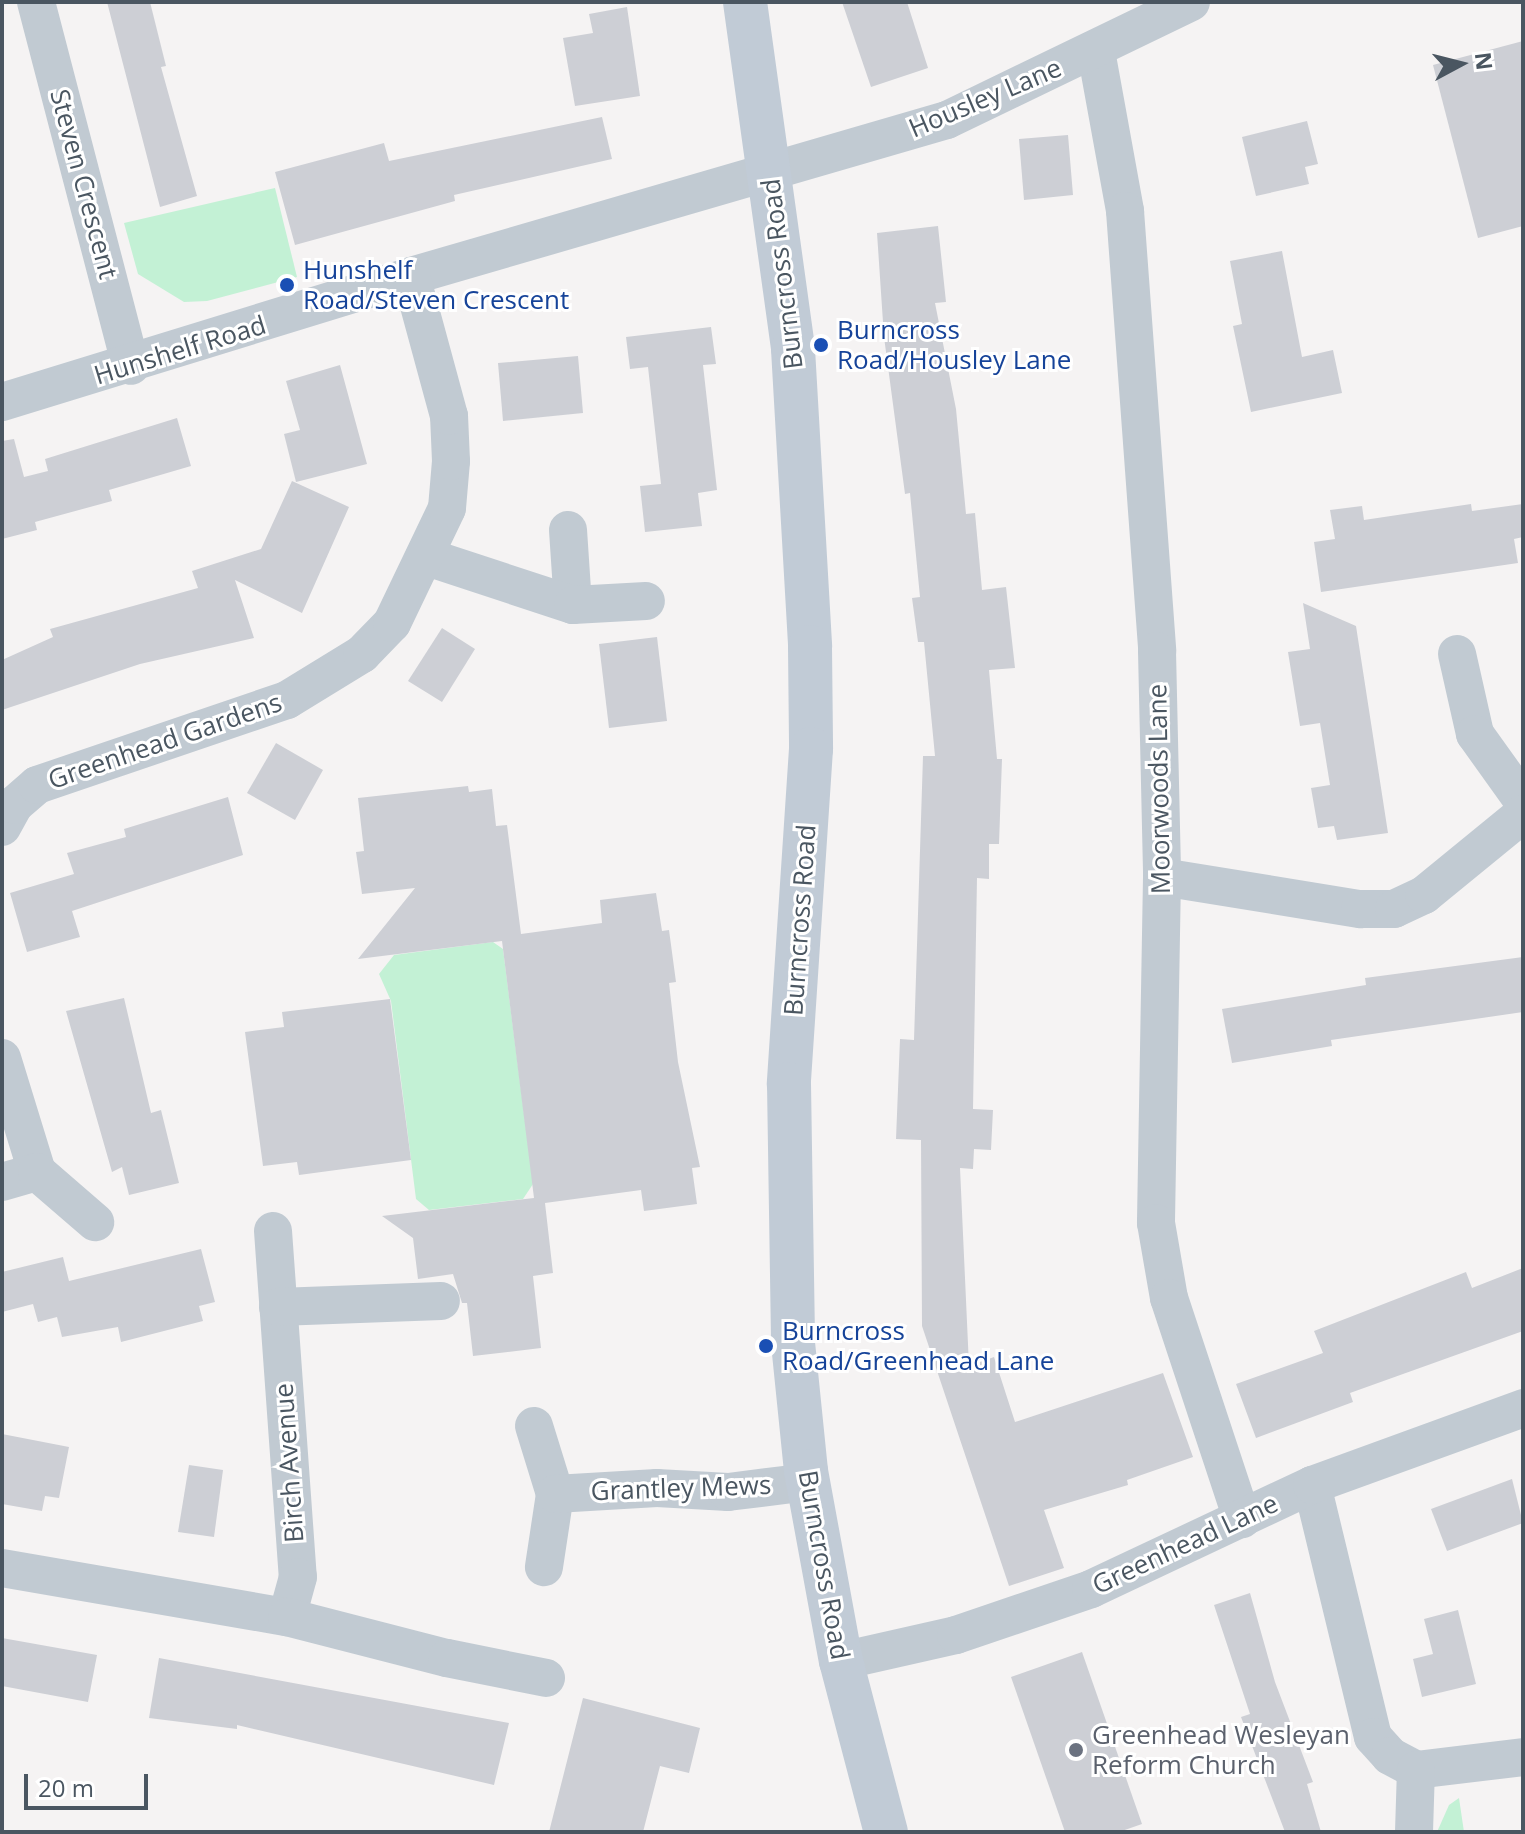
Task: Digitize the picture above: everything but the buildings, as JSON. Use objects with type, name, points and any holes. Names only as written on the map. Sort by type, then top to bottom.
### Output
[{"type":"main road","name":"Burncross Road","points":[[745,2],[793,349],[810,647],[811,749],[789,1084],[793,1343],[808,1482],[841,1661],[886,1832]]},
{"type":"street","name":"Steven Crescent","points":[[36,2],[131,366]]},
{"type":"street","name":"Housley Lane","points":[[771,173],[947,120],[1096,51],[1191,2]]},
{"type":"street","name":"Moorwoods Lane","points":[[1096,51],[1125,211],[1157,651],[1162,877],[1156,1223],[1169,1298],[1242,1519]]},
{"type":"street","name":"Hunshelf Road","points":[[2,402],[131,366],[411,276],[771,173]]},
{"type":"street","name":"Greenhead Gardens","points":[[2,827],[14,805],[37,785],[287,700],[362,654],[392,623],[427,557],[447,508],[449,416],[411,276]]},
{"type":"street","points":[[568,530],[573,605]]},
{"type":"street","points":[[427,557],[573,605],[646,601]]},
{"type":"street","points":[[1457,654],[1475,734],[1523,801]]},
{"type":"street","points":[[1162,877],[1360,909],[1394,909],[1424,895],[1523,814]]},
{"type":"street","points":[[2,1058],[19,1177],[95,1222]]},
{"type":"street","name":"Birch Avenue","points":[[273,1231],[298,1577],[287,1617]]},
{"type":"street","points":[[278,1307],[441,1301]]},
{"type":"street","name":"Greenhead Lane","points":[[841,1661],[1012,1618],[1091,1589],[1312,1485],[1523,1408]]},
{"type":"street","name":"Grantley Mews","points":[[534,1426],[555,1494],[544,1567]]},
{"type":"street","name":"Grantley Mews","points":[[555,1494],[657,1488],[728,1492],[808,1482]]},
{"type":"street","points":[[1312,1485],[1373,1737],[1390,1756],[1416,1770],[1523,1757]]},
{"type":"street","points":[[2,1568],[287,1617],[546,1678]]},
{"type":"street","points":[[1414,1832],[1416,1770]]},
{"type":"green space","points":[[275,188],[297,277],[207,301],[184,302],[138,274],[124,223]]},
{"type":"green space","points":[[493,942],[503,949],[533,1184],[523,1199],[429,1210],[416,1199],[391,1001],[379,974],[394,955]]},
{"type":"green space","points":[[1459,1798],[1464,1832],[1437,1832],[1449,1805]]},
{"type":"place","name":"Hunshelf Road/Steven Crescent","points":[[287,285]]},
{"type":"place","name":"Burncross Road/Housley Lane","points":[[821,345]]},
{"type":"place","name":"Burncross Road/Greenhead Lane","points":[[766,1346]]},
{"type":"place","name":"Greenhead Wesleyan Reform Church","points":[[1076,1750]]}]
